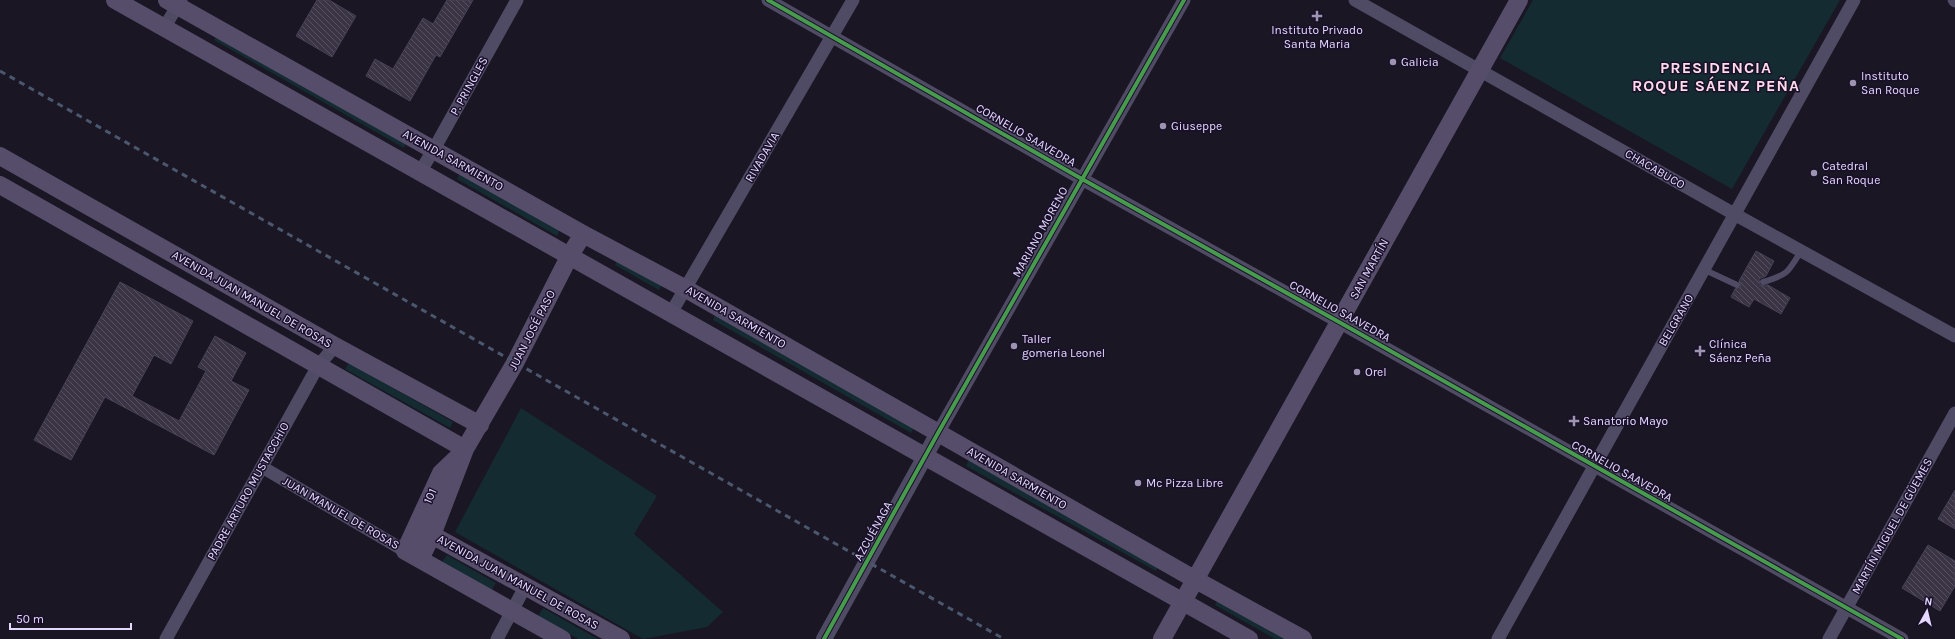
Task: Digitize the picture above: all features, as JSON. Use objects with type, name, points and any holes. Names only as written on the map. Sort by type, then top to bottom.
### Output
[{"type":"main road","points":[[115,0],[1249,639]]},
{"type":"main road","name":"SAN MARTÍN","points":[[1162,639],[1520,0]]},
{"type":"main road","name":"AVENIDA SARMIENTO","points":[[175,2],[583,234],[686,289],[1196,580],[1303,639]]},
{"type":"main road","name":"AVENIDA JUAN MANUEL DE ROSAS","points":[[0,156],[335,346],[480,425],[466,450],[432,535],[526,585],[621,639]]},
{"type":"main road","name":"AVENIDA JUAN MANUEL DE ROSAS","points":[[0,186],[466,450]]},
{"type":"main road","name":"JUAN JOSÉ PASO","points":[[480,425],[515,363],[569,257],[583,234]]},
{"type":"main road","name":"101","points":[[412,555],[441,473],[466,450]]},
{"type":"main road","points":[[432,535],[412,555],[562,639]]},
{"type":"street","name":"P. PRINGLES","points":[[420,172],[517,0]]},
{"type":"street","name":"CORNELIO SAAVEDRA","points":[[768,0],[1082,179],[1902,639]]},
{"type":"street","name":"RIVADAVIA","points":[[671,313],[853,0]]},
{"type":"street","name":"MARIANO MORENO","points":[[938,433],[1184,0]]},
{"type":"street","name":"CHACABUCO","points":[[1355,0],[1736,215],[1955,336]]},
{"type":"street","name":"BELGRANO","points":[[1498,639],[1593,466],[1736,215],[1854,0]]},
{"type":"street","points":[[164,28],[175,2]]},
{"type":"street","name":"PADRE ARTURO MUSTACCHIO","points":[[166,639],[318,366],[335,346]]},
{"type":"street","name":"MARTÍN MIGUEL DE GÜEMES","points":[[1829,639],[1955,413]]},
{"type":"street","name":"AZCUÉNAGA","points":[[824,639],[938,433]]},
{"type":"street","name":"JUAN MANUEL DE ROSAS","points":[[262,467],[412,555]]},
{"type":"street","points":[[497,639],[526,585]]},
{"type":"lane","points":[[1763,282],[1783,276],[1790,270],[1801,251]]},
{"type":"lane","points":[[1705,270],[1737,286]]},
{"type":"green space","points":[[1533,0],[1840,0],[1732,189],[1500,58]]},
{"type":"green space","points":[[218,34],[407,142],[404,148],[214,40]]},
{"type":"green space","points":[[460,173],[560,230],[557,236],[457,179]]},
{"type":"green space","points":[[618,259],[662,284],[659,290],[615,265]]},
{"type":"green space","points":[[715,315],[914,428],[911,433],[713,320]]},
{"type":"green space","points":[[349,363],[453,422],[450,428],[345,369]]},
{"type":"green space","points":[[521,408],[657,496],[634,534],[723,612],[707,627],[643,639],[455,532]]},
{"type":"green space","points":[[969,459],[1159,565],[1156,571],[966,466]]},
{"type":"green space","points":[[447,555],[496,583],[491,591],[442,562]]},
{"type":"green space","points":[[1219,598],[1291,639],[1275,639],[1215,605]]},
{"type":"green space","points":[[543,608],[598,639],[578,639],[538,616]]},
{"type":"building","points":[[317,0],[329,0],[356,16],[332,57],[296,36]]},
{"type":"building","points":[[447,0],[473,0],[440,57],[436,55],[410,101],[366,76],[375,59],[393,69],[423,18],[433,24]]},
{"type":"building","points":[[1756,251],[1774,261],[1766,276],[1759,279],[1760,285],[1768,285],[1790,298],[1781,314],[1754,299],[1749,307],[1731,297],[1735,289],[1741,287],[1739,281]]},
{"type":"building","points":[[120,282],[193,321],[171,364],[154,355],[132,396],[179,421],[206,371],[198,367],[215,336],[246,353],[231,381],[249,390],[214,455],[105,397],[71,460],[34,440]]},
{"type":"building","points":[[1955,490],[1955,529],[1938,519]]},
{"type":"building","points":[[1928,545],[1955,561],[1955,586],[1940,611],[1902,588]]},
{"type":"railway","points":[[0,71],[1004,639]]},
{"type":"cycle path","points":[[768,0],[1082,179],[1902,639]]},
{"type":"cycle path","points":[[824,639],[938,433],[1184,0]]},
{"type":"place","name":"Instituto Privado Santa Maria","points":[[1317,16]]},
{"type":"place","name":"Galicia","points":[[1393,62]]},
{"type":"place","name":"Instituto San Roque","points":[[1853,83]]},
{"type":"place","name":"Giuseppe","points":[[1163,126]]},
{"type":"place","name":"Catedral San Roque","points":[[1814,173]]},
{"type":"place","name":"Taller gomeria Leonel","points":[[1014,346]]},
{"type":"place","name":"Clínica Sáenz Peña","points":[[1700,351]]},
{"type":"place","name":"Orel","points":[[1357,372]]},
{"type":"place","name":"Sanatorio Mayo","points":[[1574,421]]},
{"type":"place","name":"Mc Pizza Libre","points":[[1138,483]]},
{"type":"district","name":"PRESIDENCIA ROQUE SÁENZ PEÑA","points":[[1716,76]]}]
